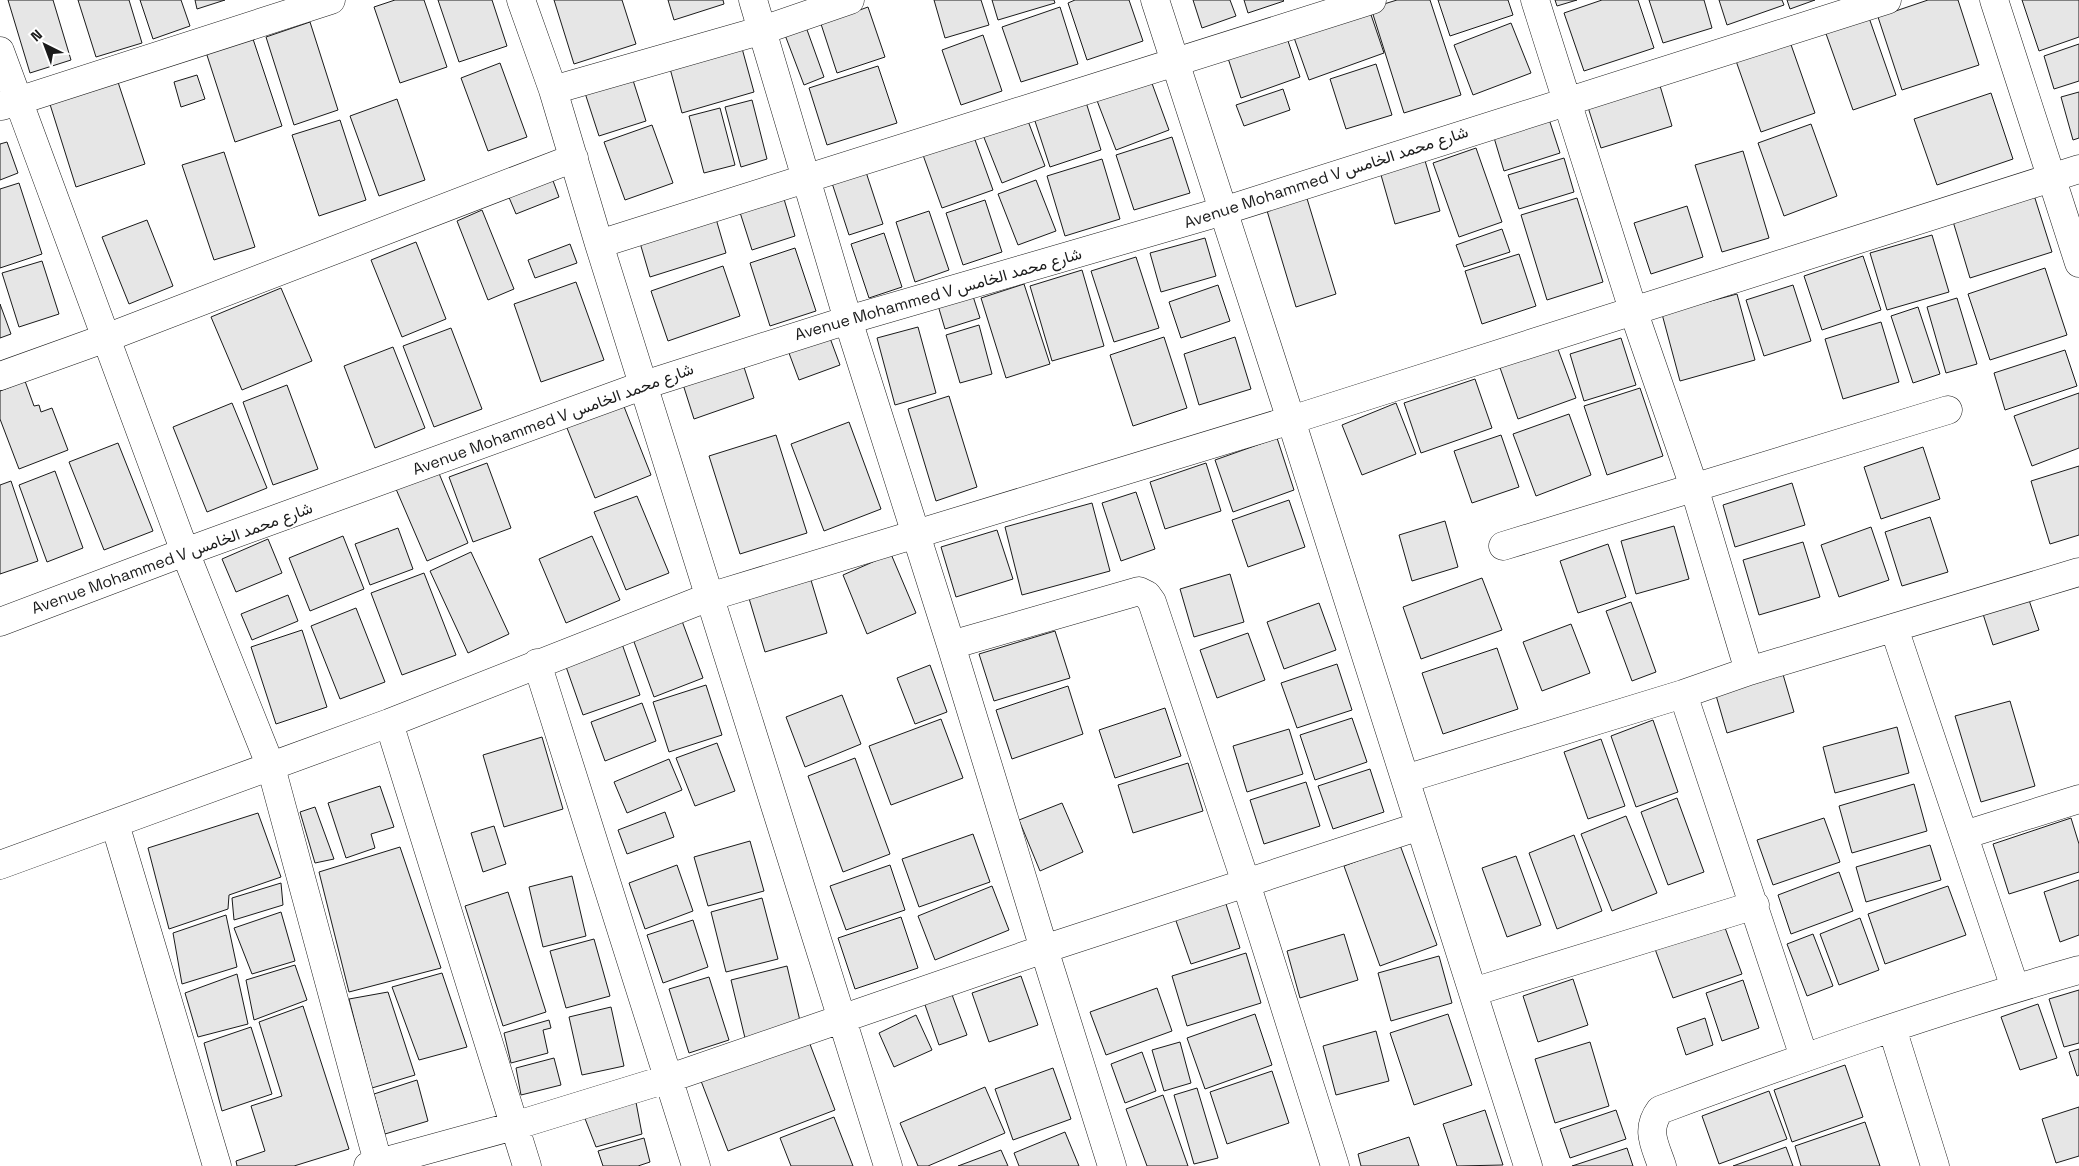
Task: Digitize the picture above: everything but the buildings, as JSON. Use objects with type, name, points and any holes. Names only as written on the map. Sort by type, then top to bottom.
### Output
[{"type":"street","points":[[9,103],[331,0]]},
{"type":"street","points":[[521,0],[553,90],[599,244],[888,1166]]},
{"type":"street","points":[[753,0],[848,320],[951,645],[1112,1166]]},
{"type":"street","points":[[553,90],[763,30],[850,0]]},
{"type":"street","points":[[1155,0],[1291,420],[1528,1166]]},
{"type":"street","points":[[599,244],[806,177],[1175,64],[1372,0]]},
{"type":"street","points":[[1535,0],[1633,310],[1694,487],[1749,672]]},
{"type":"street","name":"Avenue Mohammed V شارع محمد الخامس","points":[[0,622],[185,552],[644,384],[848,320],[1223,211],[1888,0]]},
{"type":"street","points":[[1994,0],[2079,262]]},
{"type":"street","points":[[0,51],[9,103],[106,338],[185,552],[271,767],[375,1165],[514,1126],[670,1078],[1044,949],[1420,826]]},
{"type":"street","points":[[0,376],[106,338],[574,158]]},
{"type":"street","points":[[0,866],[389,723],[537,663],[709,597],[1291,420],[2079,169]]},
{"type":"street","points":[[1502,546],[1948,410]]},
{"type":"street","points":[[1405,779],[2079,572]]},
{"type":"street","points":[[951,645],[1139,591],[1147,595],[1152,602],[1246,883],[1335,1166]]},
{"type":"street","points":[[1894,628],[2015,988]]},
{"type":"street","points":[[537,663],[670,1078],[696,1166]]},
{"type":"street","points":[[1683,694],[1755,905],[1804,1057]]},
{"type":"street","points":[[389,723],[527,1166]]},
{"type":"street","points":[[1964,835],[2079,799]]},
{"type":"street","points":[[115,824],[218,1166]]},
{"type":"street","points":[[1473,992],[1755,905]]},
{"type":"street","points":[[1662,1166],[1651,1130],[1654,1119],[1660,1110],[1804,1057],[2015,988],[2079,970]]},
{"type":"street","points":[[1892,1028],[1936,1166]]}]
